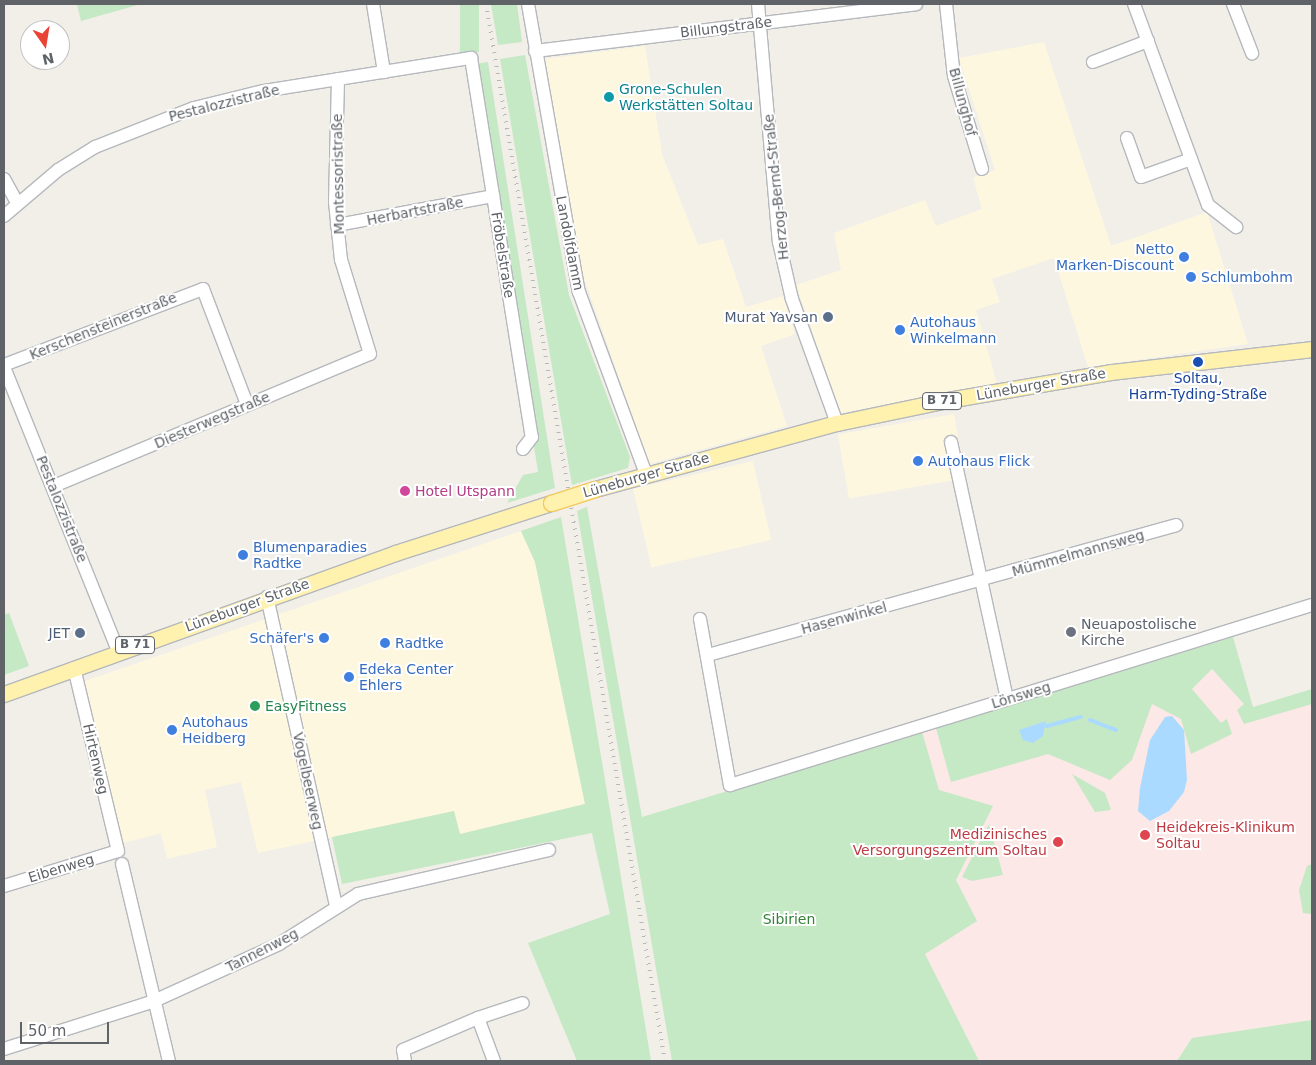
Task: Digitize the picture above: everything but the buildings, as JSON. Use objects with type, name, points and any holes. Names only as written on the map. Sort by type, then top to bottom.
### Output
[{"type":"main road","name":"Lüneburger Straße","points":[[4,694],[267,597],[551,503],[646,474],[837,423],[1111,372],[1312,348]]},
{"type":"street","points":[[374,4],[384,72]]},
{"type":"street","name":"Landolfdamm","points":[[528,4],[578,292],[646,474]]},
{"type":"street","name":"Herzog-Bernd-Straße","points":[[758,4],[779,242],[792,299],[837,423]]},
{"type":"street","name":"Billungstraße","points":[[535,51],[916,4]]},
{"type":"street","name":"Billunghof","points":[[946,4],[954,76],[982,169]]},
{"type":"street","points":[[1134,4],[1208,206],[1236,227]]},
{"type":"street","points":[[1233,4],[1252,53]]},
{"type":"street","points":[[1093,62],[1148,41]]},
{"type":"street","name":"Pestalozzistraße","points":[[4,216],[17,202],[58,170],[119,134],[194,108],[338,79],[472,58]]},
{"type":"street","name":"Fröbelstraße","points":[[472,58],[532,437],[523,449]]},
{"type":"street","name":"Montessoristraße","points":[[338,79],[336,225],[349,294],[370,354]]},
{"type":"street","points":[[1127,138],[1142,177],[1191,159]]},
{"type":"street","points":[[4,179],[17,202]]},
{"type":"street","name":"Herbartstraße","points":[[336,225],[493,196]]},
{"type":"street","name":"Kerschensteinerstraße","points":[[4,366],[203,289],[247,404]]},
{"type":"street","name":"Diesterwegstraße","points":[[54,486],[370,354]]},
{"type":"street","name":"Pestalozzistraße","points":[[4,366],[54,486],[118,652]]},
{"type":"street","points":[[951,442],[979,581],[1007,699]]},
{"type":"street","name":"Mümmelmannsweg","points":[[979,581],[1176,525]]},
{"type":"street","name":"Hasenwinkel","points":[[708,655],[979,581]]},
{"type":"street","name":"Vogelbeerweg","points":[[267,597],[336,906]]},
{"type":"street","name":"Lönsweg","points":[[708,655],[730,785],[1312,605]]},
{"type":"street","points":[[700,618],[708,655]]},
{"type":"street","name":"Hirtenweg","points":[[74,668],[118,850]]},
{"type":"street","name":"Eibenweg","points":[[4,886],[118,850]]},
{"type":"street","name":"Tannenweg","points":[[4,1049],[154,1001],[279,944],[336,906],[375,887],[548,850]]},
{"type":"street","points":[[122,864],[169,1061]]},
{"type":"street","points":[[405,1061],[403,1050],[478,1018],[523,1003]]},
{"type":"street","points":[[478,1018],[494,1061]]},
{"type":"shaded area","points":[[1044,42],[1111,246],[1207,212],[1248,344],[1088,367],[1054,258],[992,279],[1000,302],[976,310],[997,383],[841,413],[796,285],[841,270],[834,233],[925,200],[936,226],[982,209],[973,178],[995,170],[959,58]]},
{"type":"shaded area","points":[[645,46],[662,154],[698,245],[723,239],[746,307],[783,296],[795,334],[761,346],[787,426],[649,464],[583,275],[545,59]]},
{"type":"shaded area","points":[[954,414],[965,478],[849,499],[838,434]]},
{"type":"shaded area","points":[[753,461],[771,540],[651,568],[633,489]]},
{"type":"shaded area","points":[[521,531],[535,562],[585,804],[460,834],[454,811],[258,853],[241,782],[205,790],[217,847],[167,859],[161,833],[120,844],[82,682]]},
{"type":"shaded area","name":"Heidekreis-Klinikum Soltau","points":[[1233,637],[1256,718],[1312,704],[1312,864],[1307,866],[1303,912],[1312,914],[1312,1020],[1192,1038],[1177,1061],[979,1061],[925,954],[977,921],[956,880],[992,807],[938,790],[922,732]]},
{"type":"green space","points":[[77,4],[141,4],[81,21]]},
{"type":"green space","points":[[460,4],[479,4],[479,52],[460,52]]},
{"type":"green space","points":[[491,4],[517,4],[522,42],[498,45]]},
{"type":"green space","points":[[525,55],[569,295],[630,457],[628,468],[572,485],[500,59]]},
{"type":"green space","points":[[488,62],[555,488],[507,503],[523,475],[538,472],[474,64]]},
{"type":"green space","name":"Sibirien","points":[[587,507],[642,817],[922,732],[939,790],[993,806],[956,880],[977,921],[925,954],[979,1061],[672,1061],[577,511]]},
{"type":"green space","points":[[561,517],[651,1061],[577,1061],[528,943],[610,914],[592,833],[342,884],[332,837],[454,811],[460,834],[585,804],[535,562],[521,531]]},
{"type":"green space","points":[[9,613],[29,666],[4,675],[4,615]]},
{"type":"green space","points":[[1233,637],[1253,707],[1312,689],[1312,704],[1244,724],[1237,710],[1244,704],[1212,669],[1192,689],[1221,723],[1227,719],[1232,734],[1191,754],[1181,719],[1152,704],[1132,760],[1110,780],[1048,754],[951,782],[936,728]]},
{"type":"green space","points":[[1072,774],[1105,793],[1111,810],[1095,812]]},
{"type":"green space","points":[[989,824],[1003,875],[972,881],[962,877]]},
{"type":"green space","points":[[1312,864],[1312,914],[1303,913],[1299,890],[1307,866]]},
{"type":"green space","points":[[1312,1020],[1312,1061],[1177,1061],[1192,1038]]},
{"type":"water","points":[[1172,716],[1184,730],[1187,780],[1184,792],[1169,811],[1150,821],[1138,811],[1140,788],[1150,740],[1165,717]]},
{"type":"water","points":[[1046,721],[1043,736],[1033,743],[1023,740],[1019,730]]},
{"type":"waterway","points":[[1047,726],[1081,717]]},
{"type":"waterway","points":[[1090,720],[1116,730]]},
{"type":"railway","points":[[486,4],[665,1061]]},
{"type":"place","name":"Grone-Schulen Werkstätten Soltau","points":[[609,97]]},
{"type":"place","name":"Netto Marken-Discount","points":[[1184,257]]},
{"type":"place","name":"Schlumbohm","points":[[1191,277]]},
{"type":"place","name":"Murat Yavsan","points":[[828,317]]},
{"type":"place","name":"Autohaus Winkelmann","points":[[900,330]]},
{"type":"place","name":"Soltau, Harm-Tyding-Straße","points":[[1198,362]]},
{"type":"place","name":"Autohaus Flick","points":[[918,461]]},
{"type":"place","name":"Hotel Utspann","points":[[405,491]]},
{"type":"place","name":"Blumenparadies Radtke","points":[[243,555]]},
{"type":"place","name":"Neuapostolische Kirche","points":[[1071,632]]},
{"type":"place","name":"JET","points":[[80,633]]},
{"type":"place","name":"Schäfer's","points":[[324,638]]},
{"type":"place","name":"Radtke","points":[[385,643]]},
{"type":"place","name":"Edeka Center Ehlers","points":[[349,677]]},
{"type":"place","name":"EasyFitness","points":[[255,706]]},
{"type":"place","name":"Autohaus Heidberg","points":[[172,730]]},
{"type":"place","name":"Heidekreis-Klinikum Soltau","points":[[1145,835]]},
{"type":"place","name":"Medizinisches Versorgungszentrum Soltau","points":[[1058,842]]}]
